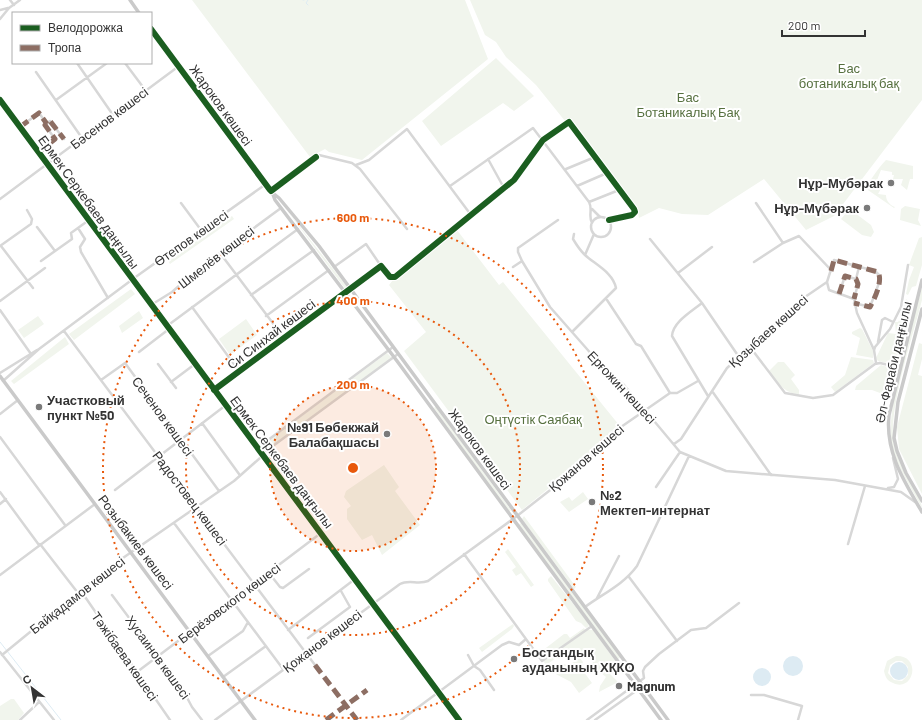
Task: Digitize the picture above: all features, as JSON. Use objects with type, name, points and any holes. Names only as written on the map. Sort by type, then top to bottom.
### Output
[{"type":"main road","points":[[130,0],[138,12]]},
{"type":"main road","name":"Жароков көшесі","points":[[152,30],[661,720]]},
{"type":"main road","name":"Жароков көшесі","points":[[272,192],[302,225],[351,288],[435,405],[668,720]]},
{"type":"main road","name":"Әл-Фараби даңғылы","points":[[922,280],[888,415],[888,432],[891,452],[901,475],[922,512]]},
{"type":"main road","name":"Әл-Фараби даңғылы","points":[[922,309],[898,402],[894,438],[897,452],[906,473],[922,501]]},
{"type":"main road","name":"Розыбакиев көшесі","points":[[0,375],[255,720]]},
{"type":"main road","points":[[431,408],[435,405]]},
{"type":"main road","points":[[618,661],[622,658]]},
{"type":"street","points":[[10,0],[14,5]]},
{"type":"street","points":[[0,10],[9,8],[20,0]]},
{"type":"street","points":[[0,19],[9,8]]},
{"type":"street","points":[[78,64],[113,115]]},
{"type":"street","points":[[56,100],[106,64]]},
{"type":"street","points":[[126,64],[146,91]]},
{"type":"street","name":"Бәсенов көшесі","points":[[0,199],[179,66]]},
{"type":"street","points":[[36,72],[82,138]]},
{"type":"street","name":"Ермек Серкебаев даңғылы","points":[[0,101],[459,720]]},
{"type":"street","points":[[20,127],[39,113],[47,124],[45,125],[55,139],[38,152]]},
{"type":"street","points":[[47,124],[50,121],[64,139]]},
{"type":"street","points":[[334,267],[366,244],[390,277],[395,277],[514,180],[543,140],[568,122],[634,209],[634,214],[609,220],[600,217],[592,209],[590,202],[543,140],[533,128],[450,186]]},
{"type":"street","points":[[356,165],[369,160],[407,129],[471,215]]},
{"type":"street","points":[[272,192],[316,157],[324,155],[356,165],[407,229]]},
{"type":"street","points":[[566,170],[595,157]]},
{"type":"street","points":[[488,159],[504,188]]},
{"type":"street","points":[[577,186],[607,173]]},
{"type":"street","name":"Өтепов көшесі","points":[[0,375],[39,349],[266,184]]},
{"type":"street","points":[[590,202],[619,190]]},
{"type":"street","points":[[181,203],[202,230]]},
{"type":"street","points":[[756,203],[783,243]]},
{"type":"street","name":"Шмелёв көшесі","points":[[151,305],[172,292],[220,253],[281,207]]},
{"type":"street","points":[[592,209],[590,217],[592,223],[591,228],[594,234],[602,237],[609,234],[612,226],[609,220]]},
{"type":"street","points":[[26,210],[32,219],[32,224],[0,246],[33,288]]},
{"type":"street","points":[[592,223],[600,217]]},
{"type":"street","points":[[41,261],[72,239],[71,233],[89,220]]},
{"type":"street","points":[[513,267],[522,261],[518,248],[558,220]]},
{"type":"street","points":[[37,227],[55,251]]},
{"type":"street","points":[[78,228],[85,239],[80,247],[81,252],[108,298]]},
{"type":"street","points":[[139,352],[192,307],[298,228]]},
{"type":"street","points":[[572,332],[616,288],[615,284],[600,265],[585,255],[573,239],[574,234]]},
{"type":"street","points":[[585,255],[594,234]]},
{"type":"street","points":[[754,262],[783,243],[799,236],[831,271]]},
{"type":"street","points":[[650,239],[702,303],[739,356]]},
{"type":"street","points":[[678,273],[712,247]]},
{"type":"street","points":[[251,295],[314,250]]},
{"type":"street","points":[[220,253],[284,338]]},
{"type":"street","points":[[834,260],[876,271],[879,275],[879,283],[870,307],[829,290],[827,282],[831,271],[834,260]]},
{"type":"street","name":"Ерғожин көшесі","points":[[522,261],[546,302],[612,376],[624,385],[680,452],[726,471],[835,480],[883,488],[905,494],[916,503]]},
{"type":"street","points":[[874,350],[893,322],[901,307],[908,264]]},
{"type":"street","name":"Си Синхай көшесі","points":[[214,390],[381,266]]},
{"type":"street","points":[[859,267],[856,279],[858,284],[854,301],[874,350],[877,363]]},
{"type":"street","points":[[0,301],[45,268]]},
{"type":"street","points":[[266,316],[329,270]]},
{"type":"street","points":[[839,294],[845,276],[856,279]]},
{"type":"street","name":"Қозыбаев көшесі","points":[[674,444],[680,439],[727,368],[805,297],[827,282]]},
{"type":"street","points":[[607,300],[636,344],[641,346],[670,394]]},
{"type":"street","points":[[702,303],[677,324],[672,330],[672,336],[708,396]]},
{"type":"street","points":[[192,307],[239,371]]},
{"type":"street","points":[[0,310],[31,354]]},
{"type":"street","points":[[878,343],[882,320],[885,318],[893,322]]},
{"type":"street","name":"Радостовец көшесі","points":[[64,331],[315,665]]},
{"type":"street","name":"Байқадамов көшесі","points":[[262,454],[264,443],[393,347]]},
{"type":"street","points":[[750,347],[785,393],[800,396],[820,397],[833,395],[877,363],[897,367],[900,365]]},
{"type":"street","name":"Өтепов көшесі","points":[[3,381],[39,349]]},
{"type":"street","name":"Байқадамов көшесі","points":[[1,653],[7,650],[79,592],[238,478],[262,454],[398,354]]},
{"type":"street","name":"Сеченов көшесі","points":[[101,380],[125,363],[219,491]]},
{"type":"street","points":[[877,363],[897,368],[899,370]]},
{"type":"street","points":[[158,364],[176,388]]},
{"type":"street","points":[[171,382],[195,364]]},
{"type":"street","name":"Қожанов көшесі","points":[[215,720],[373,603],[404,582],[420,583],[428,581],[517,516],[597,452],[608,436],[670,394],[677,393],[698,380]]},
{"type":"street","points":[[712,390],[771,475]]},
{"type":"street","points":[[0,414],[18,400]]},
{"type":"street","points":[[115,490],[226,405]]},
{"type":"street","points":[[202,423],[239,474]]},
{"type":"street","points":[[285,427],[290,433]]},
{"type":"street","points":[[0,437],[65,525]]},
{"type":"street","points":[[656,487],[680,452]]},
{"type":"street","points":[[883,488],[891,488],[898,482],[898,475],[891,452]]},
{"type":"street","points":[[585,607],[597,598],[614,589],[629,577],[637,566],[689,456]]},
{"type":"street","points":[[848,544],[865,486]]},
{"type":"street","name":"Тәжібаева көшесі","points":[[0,492],[79,592],[170,720]]},
{"type":"street","points":[[0,504],[6,499]]},
{"type":"street","points":[[0,575],[95,504]]},
{"type":"street","points":[[174,523],[284,669]]},
{"type":"street","name":"Берёзовского көшесі","points":[[137,672],[321,533]]},
{"type":"street","points":[[464,554],[542,661],[592,626]]},
{"type":"street","points":[[597,598],[619,556]]},
{"type":"street","points":[[269,573],[280,587],[283,588],[308,569]]},
{"type":"street","points":[[629,577],[677,640]]},
{"type":"street","points":[[288,630],[355,579]]},
{"type":"street","points":[[308,638],[350,607],[341,591]]},
{"type":"street","name":"Хусаинов көшесі","points":[[112,595],[158,656],[202,720]]},
{"type":"street","points":[[587,720],[644,679],[645,667],[677,640],[691,630],[706,628],[739,603]]},
{"type":"street","points":[[208,656],[243,631],[248,622]]},
{"type":"street","points":[[401,720],[505,643],[509,642],[519,645],[526,639]]},
{"type":"street","points":[[224,677],[266,646]]},
{"type":"street","points":[[1,653],[54,720]]},
{"type":"street","points":[[468,655],[474,666],[480,670],[494,690]]},
{"type":"street","points":[[596,720],[642,686],[647,684]]},
{"type":"street","points":[[751,694],[764,695],[802,706],[798,720]]},
{"type":"street","points":[[20,720],[39,702]]},
{"type":"green space","points":[[192,0],[465,0],[488,59],[362,160],[329,152],[325,149],[310,157]]},
{"type":"green space","name":"Бас ботаникалық бақ","points":[[470,0],[922,0],[922,100],[834,216],[806,230],[764,179],[708,215],[682,214],[659,208],[639,218],[637,209],[569,119],[565,121],[536,85],[506,57],[496,42],[485,35]]},
{"type":"green space","points":[[496,58],[534,96],[514,111],[503,103],[441,146],[422,121]]},
{"type":"green space","points":[[886,160],[913,166],[913,179],[910,179],[907,190],[901,185],[903,179],[893,179],[894,175],[892,175],[892,172],[881,170],[877,180],[883,185],[878,194],[886,195],[888,201],[895,207],[894,208],[865,188]]},
{"type":"green space","points":[[283,205],[348,288],[346,290]]},
{"type":"green space","points":[[905,206],[920,209],[918,220],[921,226],[900,220],[901,209]]},
{"type":"green space","points":[[851,210],[871,225],[874,232],[871,237],[862,235],[841,219],[848,211]]},
{"type":"green space","points":[[232,216],[234,219],[170,264],[168,261]]},
{"type":"green space","name":"Оңтүстік Саябақ","points":[[457,230],[499,285],[503,282],[619,425],[599,442],[595,451],[522,510],[404,351],[426,332],[389,285],[393,280]]},
{"type":"green space","points":[[922,237],[922,265],[916,286],[912,287],[908,295],[906,294],[909,280],[914,267],[909,265],[919,238]]},
{"type":"green space","points":[[922,288],[922,300],[901,376],[894,418],[893,436],[897,456],[921,503],[922,508],[906,480],[893,451],[891,416],[900,371]]},
{"type":"green space","points":[[131,289],[135,294],[74,340],[69,334]]},
{"type":"green space","points":[[906,299],[910,303],[902,335],[905,336],[897,365],[878,361],[876,358],[888,333],[896,334],[895,322],[898,322],[903,313]]},
{"type":"green space","points":[[139,311],[143,318],[122,333],[119,326]]},
{"type":"green space","points":[[38,316],[44,324],[24,338],[18,330]]},
{"type":"green space","points":[[246,319],[257,335],[230,355],[219,339]]},
{"type":"green space","points":[[860,328],[862,329],[873,351],[873,358],[856,355],[860,338],[852,334],[852,332]]},
{"type":"green space","points":[[65,337],[69,344],[14,384],[11,381]]},
{"type":"green space","points":[[919,343],[922,344],[922,359],[918,375],[922,376],[922,494],[899,449],[897,427]]},
{"type":"green space","points":[[387,353],[392,358],[263,453],[263,445]]},
{"type":"green space","points":[[851,357],[873,360],[874,363],[835,392],[831,387],[845,375]]},
{"type":"green space","points":[[778,362],[784,362],[795,375],[791,379],[799,390],[799,394],[789,392],[785,389],[778,383],[769,371]]},
{"type":"green space","points":[[881,365],[895,369],[888,396],[872,390],[855,390],[856,386]]},
{"type":"green space","points":[[435,407],[511,510],[509,512],[434,408]]},
{"type":"green space","points":[[384,465],[399,487],[395,491],[420,525],[382,555],[372,535],[362,540],[347,519],[347,509],[351,506],[344,497],[346,491]]},
{"type":"green space","points":[[583,492],[588,499],[569,512],[560,502],[569,497],[572,501]]},
{"type":"green space","points":[[524,516],[576,587],[574,589],[522,519]]},
{"type":"green space","points":[[522,522],[621,657],[617,660],[517,526]]},
{"type":"green space","points":[[508,549],[534,585],[531,587],[521,573],[516,576],[512,570],[516,567],[505,552]]},
{"type":"green space","points":[[551,576],[586,620],[589,626],[586,628],[581,623],[576,621],[548,581]]},
{"type":"green space","points":[[513,624],[514,626],[512,629],[482,652],[479,648]]},
{"type":"green space","points":[[584,628],[585,630],[593,630],[616,662],[613,666],[609,667],[610,674],[618,682],[599,692],[600,686],[606,677],[601,673],[595,673],[591,666],[593,662],[584,650],[580,654],[579,651],[576,653],[574,651],[563,659],[560,655],[549,663],[552,667],[548,669],[540,655],[542,651],[564,634],[567,634],[570,638]]},
{"type":"green space","points":[[896,656],[904,657],[909,661],[912,667],[910,679],[906,683],[900,685],[889,681],[884,671],[887,661]],"holes":[[[896,661],[902,661],[908,667],[908,675],[902,681],[894,680],[888,673],[890,665]]]},
{"type":"green space","points":[[580,658],[583,662],[581,668],[592,683],[579,693],[571,682],[550,671],[560,664],[569,665]]},
{"type":"green space","points":[[11,699],[14,699],[24,713],[18,720],[0,720],[0,706]]},
{"type":"shaded area","points":[[793,656],[800,659],[803,666],[800,673],[793,676],[786,673],[783,666],[786,659]]},
{"type":"shaded area","points":[[895,662],[903,662],[908,667],[906,678],[903,680],[895,680],[890,675],[890,667]]},
{"type":"shaded area","points":[[762,668],[766,669],[770,673],[770,681],[766,685],[762,686],[758,685],[754,681],[753,677],[754,673],[758,669]]},
{"type":"waterway","points":[[308,0],[306,3],[308,5]]},
{"type":"waterway","points":[[0,642],[61,720]]},
{"type":"marked path","points":[[20,127],[39,113],[47,124]]},
{"type":"marked path","points":[[39,152],[55,139],[45,125],[50,121],[64,139]]},
{"type":"marked path","points":[[831,271],[834,260],[878,272],[880,280],[879,285],[870,307],[854,303]]},
{"type":"marked path","points":[[839,294],[845,276],[856,279],[858,284],[854,299]]},
{"type":"marked path","points":[[315,665],[357,720]]},
{"type":"marked path","points":[[326,720],[367,690]]},
{"type":"cycle path","points":[[152,30],[270,190]]},
{"type":"cycle path","points":[[0,100],[459,720]]},
{"type":"cycle path","points":[[214,390],[381,266],[390,277],[395,277],[514,180],[543,140],[569,122],[634,209],[635,212],[632,215],[609,220]]},
{"type":"cycle path","points":[[271,191],[316,157]]},
{"type":"place","name":"Нұр-Мубәрак","points":[[891,183]]},
{"type":"place","name":"Нұр-Мүбәрак","points":[[867,208]]},
{"type":"place","name":"Участковый пункт №50","points":[[39,407]]},
{"type":"place","name":"№91 Бөбекжай Балабақшасы","points":[[387,434]]},
{"type":"place","name":"№2 Мектеп-интернат","points":[[592,502]]},
{"type":"place","name":"Бостандық ауданының ХҚКО","points":[[514,659]]},
{"type":"place","name":"Magnum","points":[[619,686]]},
{"type":"park label","name":"Бас Ботаникалық Бақ","points":[[688,104]]}]
